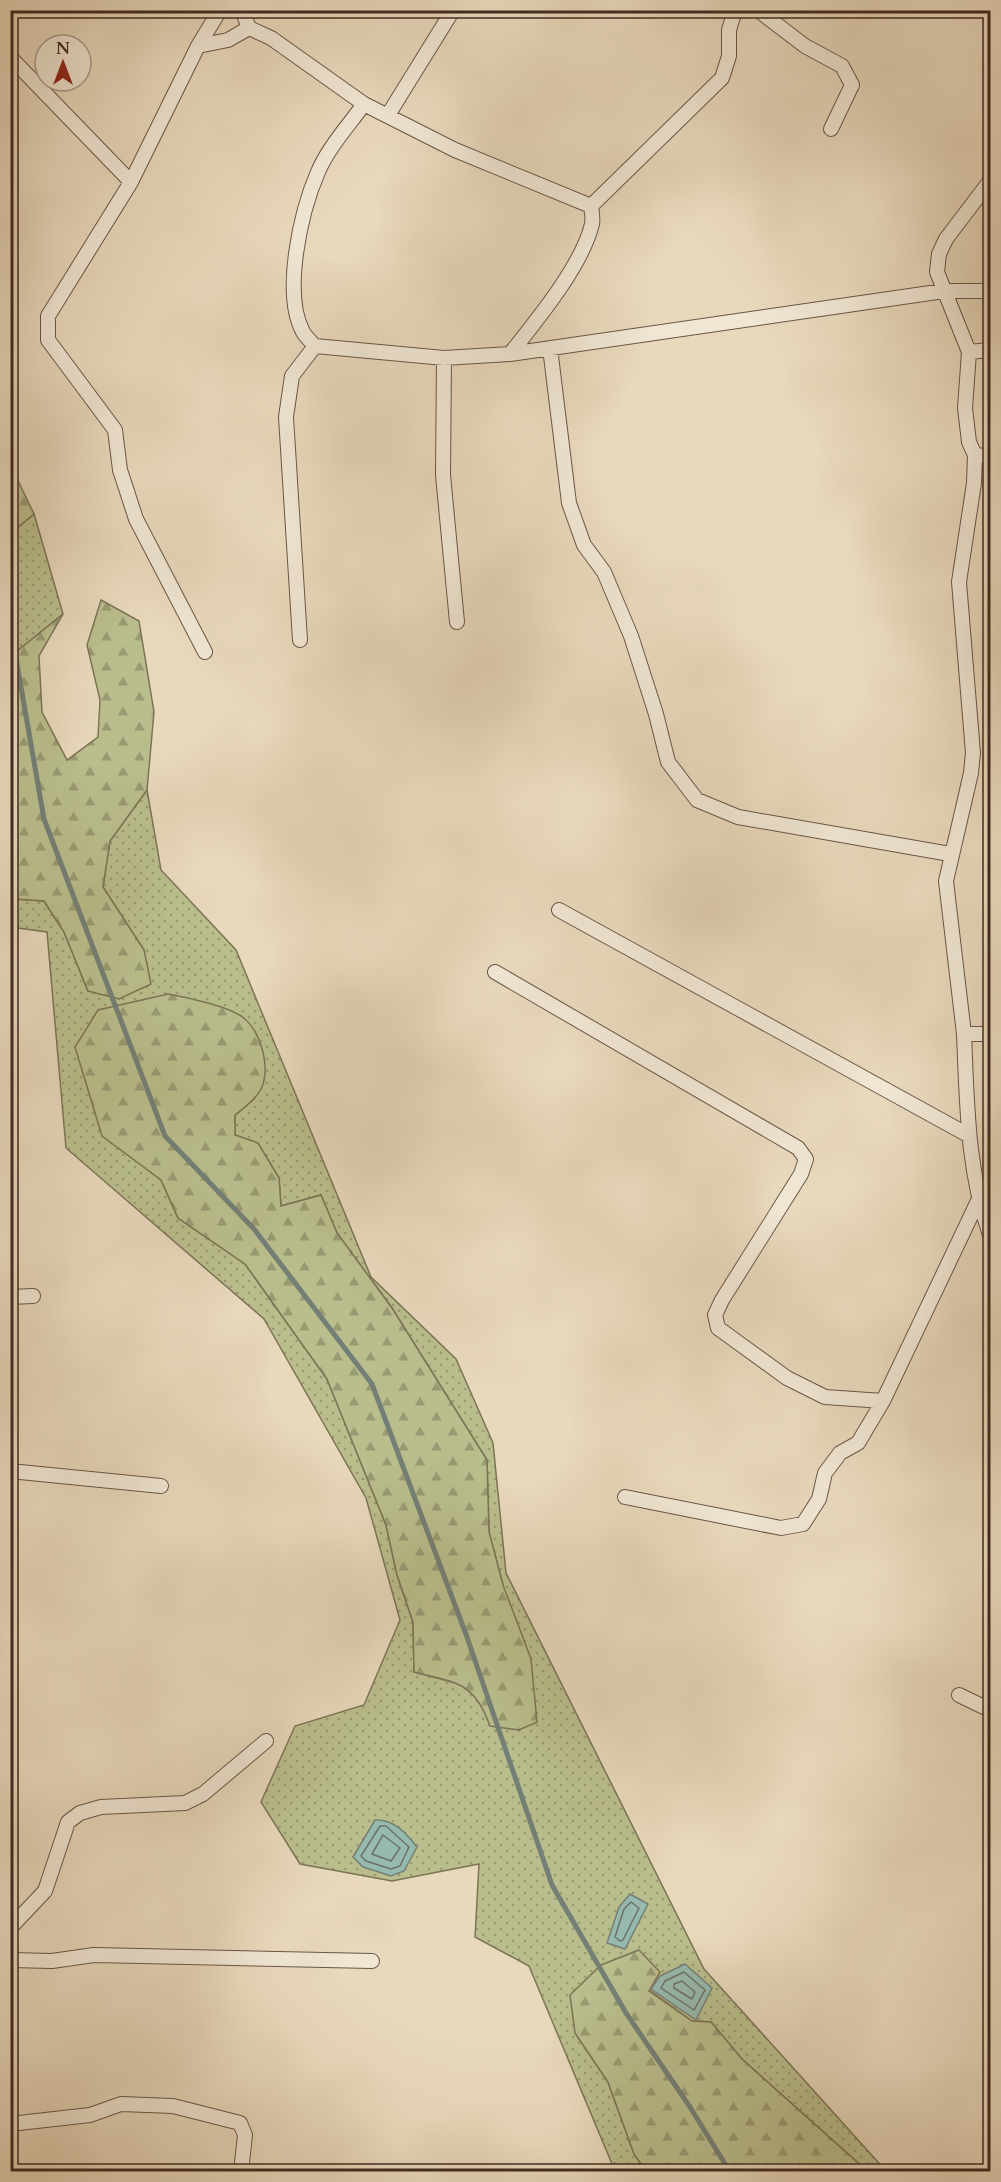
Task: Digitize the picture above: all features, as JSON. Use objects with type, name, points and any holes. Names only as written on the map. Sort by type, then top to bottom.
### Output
[{"type":"street","points":[[205,652],[136,519],[120,470],[115,430],[48,340],[48,316],[131,182],[198,46],[220,10]]},
{"type":"street","points":[[242,10],[249,28],[271,38],[364,104],[455,150],[591,206]]},
{"type":"street","points":[[388,115],[453,10]]},
{"type":"street","points":[[591,206],[722,78],[729,56],[729,30],[735,10]]},
{"type":"street","points":[[758,10],[805,46],[842,66],[850,76],[852,85],[831,129]]},
{"type":"street","points":[[198,46],[228,40],[249,28]]},
{"type":"street","points":[[10,57],[131,182]]},
{"type":"street","points":[[364,104],[318,170],[302,220],[295,274],[295,303],[303,334],[315,346],[444,358],[510,354],[944,291],[990,291]]},
{"type":"street","points":[[990,181],[946,239],[939,254],[937,272],[969,352],[965,408],[969,442],[975,455],[974,483],[959,582],[973,753],[971,773],[950,854],[946,881],[964,1034],[968,1135],[990,1235]]},
{"type":"street","points":[[510,354],[539,318],[570,270],[593,223],[591,206]]},
{"type":"street","points":[[300,640],[286,417],[292,376],[315,346]]},
{"type":"street","points":[[550,348],[569,503],[584,545],[604,573],[631,636],[656,714],[668,762],[697,800],[738,817],[950,854]]},
{"type":"street","points":[[969,352],[990,350]]},
{"type":"street","points":[[444,358],[444,475],[457,622]]},
{"type":"street","points":[[975,455],[990,456]]},
{"type":"street","points":[[559,910],[968,1135]]},
{"type":"street","points":[[495,972],[798,1148],[806,1159],[801,1174],[722,1300],[715,1315],[718,1328],[787,1378],[825,1397],[884,1401]]},
{"type":"street","points":[[964,1034],[990,1034]]},
{"type":"street","points":[[625,1497],[781,1528],[803,1524],[819,1499],[825,1473],[840,1453],[858,1443],[884,1401],[984,1200]]},
{"type":"street","points":[[10,1297],[33,1296]]},
{"type":"street","points":[[10,1471],[161,1486]]},
{"type":"street","points":[[959,1695],[990,1710]]},
{"type":"street","points":[[10,1928],[45,1891],[68,1822],[80,1813],[101,1808],[185,1803],[203,1794],[266,1741]]},
{"type":"street","points":[[10,1960],[52,1961],[93,1955],[372,1961]]},
{"type":"street","points":[[10,2124],[90,2115],[121,2104],[172,2106],[240,2123],[245,2135],[241,2172]]},
{"type":"green space","points":[[10,464],[34,514],[11,533],[10,533]]},
{"type":"green space","points":[[34,514],[63,614],[11,656],[11,533]]},
{"type":"green space","points":[[101,600],[139,621],[154,712],[147,790],[110,841],[103,887],[144,950],[151,984],[119,999],[88,991],[64,932],[44,901],[15,899],[10,860],[11,656],[63,614],[39,656],[42,712],[67,760],[98,737],[100,700],[87,645]]},
{"type":"green space","points":[[147,790],[161,870],[236,950],[371,1277],[456,1359],[493,1443],[506,1573],[704,1969],[886,2171],[867,2171],[742,2059],[711,2022],[692,2021],[649,1990],[575,2033],[608,2082],[634,2154],[646,2171],[615,2171],[529,1966],[475,1937],[479,1864],[392,1881],[300,1864],[261,1802],[295,1726],[364,1705],[400,1620],[366,1498],[264,1319],[66,1148],[47,932],[18,928],[15,899],[44,901],[64,932],[88,991],[144,950],[103,887],[110,841]],"holes":[[[264,1081],[254,1099],[235,1115],[235,1135],[258,1143],[279,1178],[281,1206],[321,1195],[337,1233],[392,1308],[487,1460],[489,1532],[503,1585],[482,1704],[463,1685],[414,1672],[413,1622],[397,1575],[386,1525],[327,1379],[245,1264],[178,1218],[161,1180]]]},
{"type":"green space","points":[[168,994],[209,1003],[231,1011],[240,1015],[251,1026],[264,1056],[264,1080],[257,1095],[235,1115],[235,1135],[258,1143],[279,1178],[281,1206],[321,1195],[337,1233],[392,1308],[487,1460],[489,1532],[503,1585],[531,1659],[537,1722],[519,1730],[490,1726],[477,1700],[462,1686],[414,1672],[413,1622],[397,1575],[386,1525],[327,1379],[245,1264],[178,1218],[161,1180],[102,1136],[75,1047],[98,1010]]},
{"type":"green space","points":[[639,1950],[660,1972],[649,1991],[692,2021],[711,2022],[742,2059],[867,2171],[646,2171],[634,2154],[608,2082],[575,2033],[570,1995],[601,1965]]},
{"type":"water","points":[[375,1820],[394,1824],[417,1847],[404,1871],[391,1876],[363,1867],[353,1857]]},
{"type":"water","points":[[630,1894],[648,1904],[625,1949],[607,1943],[619,1907]]},
{"type":"water","points":[[685,1964],[712,1988],[696,2020],[651,1989],[660,1976]]},
{"type":"waterway","points":[[10,624],[44,819],[165,1136],[254,1229],[372,1384],[467,1637],[552,1885],[626,2013],[690,2107],[730,2172]]}]
